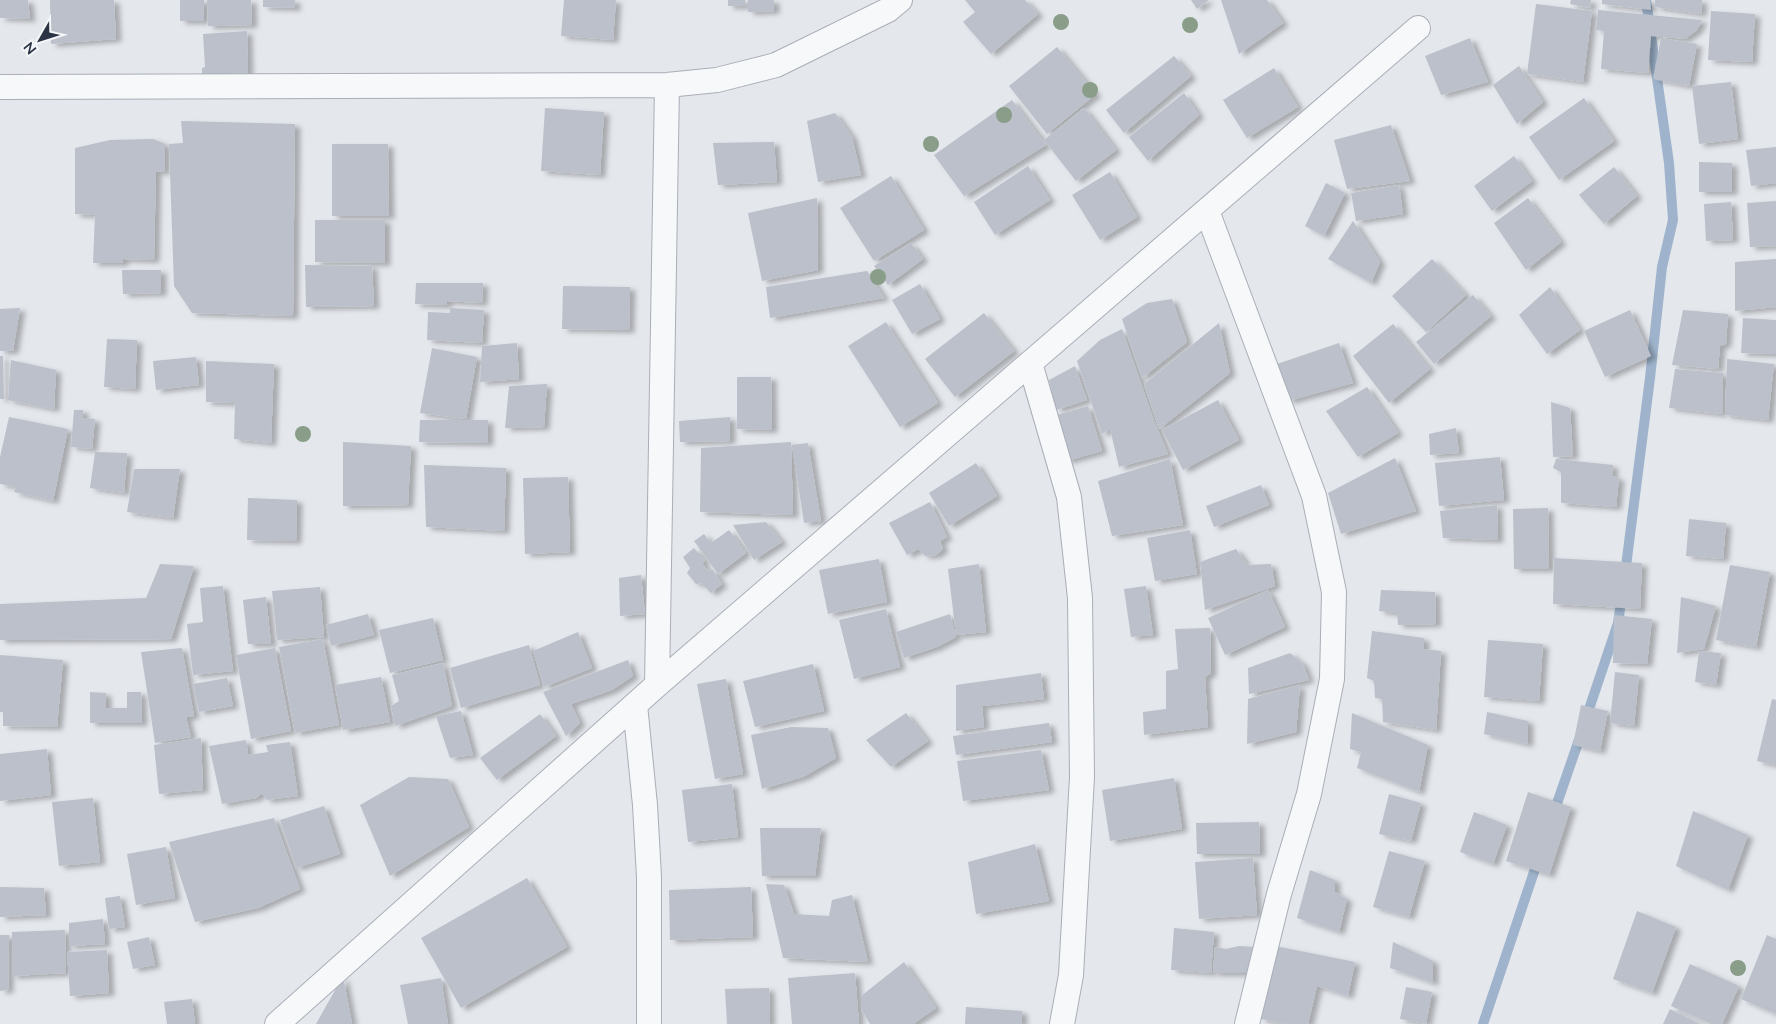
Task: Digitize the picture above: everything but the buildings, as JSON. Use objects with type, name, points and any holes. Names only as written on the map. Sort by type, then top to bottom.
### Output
[{"type":"street","points":[[0,87],[667,85],[717,80],[776,65],[888,10],[900,0]]},
{"type":"street","points":[[277,1024],[657,685],[1418,28]]},
{"type":"street","points":[[657,685],[667,85]]},
{"type":"street","points":[[1207,211],[1314,496],[1334,592],[1332,679],[1308,794],[1279,894],[1247,1024]]},
{"type":"street","points":[[1030,363],[1068,497],[1080,598],[1082,777],[1071,975],[1062,1024]]},
{"type":"street","points":[[635,705],[645,805],[649,877],[649,1024]]},
{"type":"waterway","points":[[1625,574],[1662,267],[1673,220],[1669,163],[1646,0]]},
{"type":"waterway","points":[[1586,718],[1618,623],[1622,595]]},
{"type":"waterway","points":[[1553,815],[1581,734]]},
{"type":"waterway","points":[[1483,1024],[1539,857]]}]
